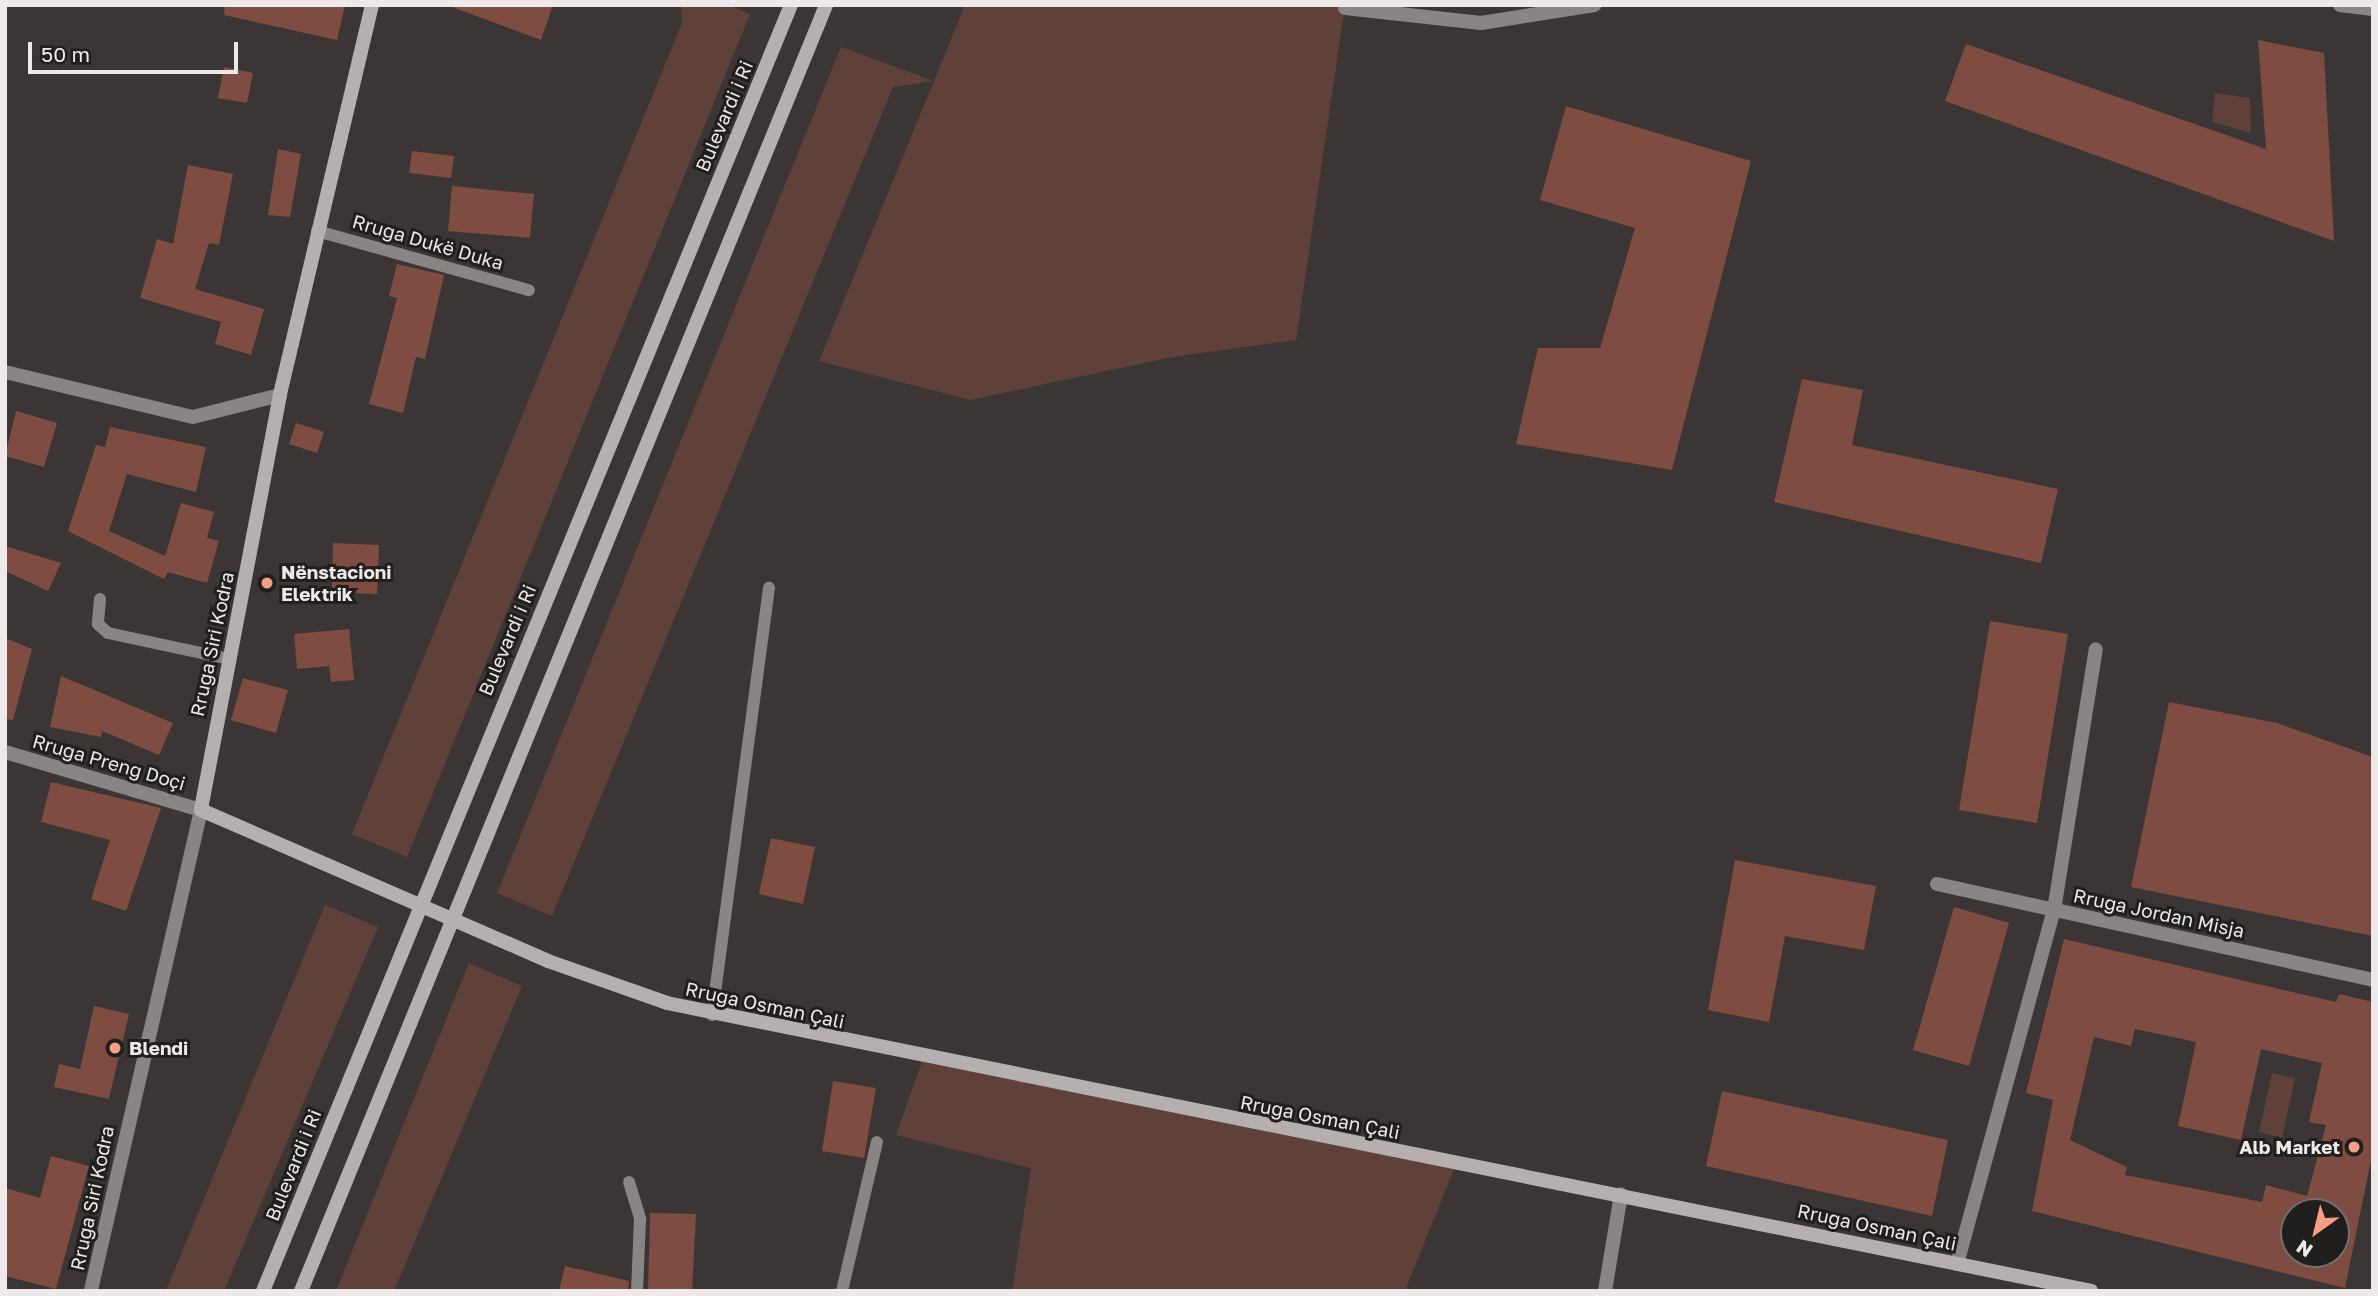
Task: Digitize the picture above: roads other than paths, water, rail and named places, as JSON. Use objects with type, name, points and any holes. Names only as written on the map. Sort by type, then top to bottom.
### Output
[{"type":"street","name":"Rruga Siri Kodra","points":[[92,1291],[201,810],[280,395],[372,5]]},
{"type":"street","name":"Bulevardi i Ri","points":[[263,1291],[418,905],[791,5]]},
{"type":"street","points":[[301,1291],[826,5]]},
{"type":"street","points":[[1345,8],[1481,23],[1595,5]]},
{"type":"street","points":[[2340,5],[2373,9]]},
{"type":"street","points":[[5,372],[193,417],[280,395]]},
{"type":"street","points":[[1957,1264],[2054,910],[2096,649]]},
{"type":"street","name":"Rruga Preng Doçi","points":[[5,752],[201,810]]},
{"type":"street","name":"Rruga Osman Çali","points":[[201,810],[548,961],[712,1015],[2091,1291]]},
{"type":"street","name":"Rruga Jordan Misja","points":[[1937,884],[2373,980]]},
{"type":"street","points":[[1605,1291],[1621,1195]]},
{"type":"lane","name":"Rruga Dukë Duka","points":[[317,231],[529,290]]},
{"type":"lane","points":[[712,1015],[769,588]]},
{"type":"lane","points":[[100,599],[98,624],[108,632],[229,659]]},
{"type":"lane","points":[[842,1291],[877,1142]]},
{"type":"lane","points":[[629,1182],[640,1219],[637,1291]]},
{"type":"place","name":"Nënstacioni Elektrik","points":[[267,583]]},
{"type":"place","name":"Blendi","points":[[115,1048]]},
{"type":"place","name":"Alb Market","points":[[2354,1147]]}]
